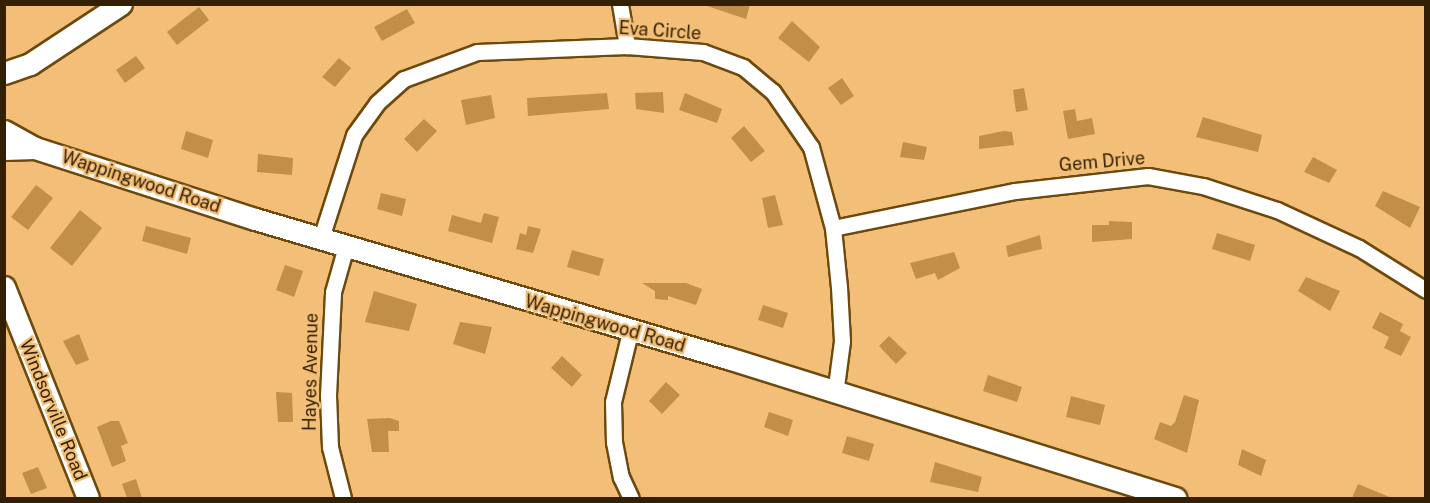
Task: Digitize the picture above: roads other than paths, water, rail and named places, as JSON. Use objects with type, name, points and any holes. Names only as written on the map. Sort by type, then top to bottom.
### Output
[{"type":"main road","points":[[4,90],[11,72],[121,4]]},
{"type":"main road","name":"Wappingwood Road","points":[[4,131],[34,148],[346,246],[1176,498]]},
{"type":"main road","name":"Wappingwood Road","points":[[4,149],[34,148]]},
{"type":"main road","name":"Windsorville Road","points":[[4,287],[88,498]]},
{"type":"street","points":[[620,4],[627,46]]},
{"type":"street","name":"Eva Circle","points":[[321,238],[354,135],[377,103],[404,79],[477,52],[627,46],[703,52],[742,68],[773,92],[811,147],[833,228],[842,341],[835,394]]},
{"type":"street","name":"Gem Drive","points":[[833,228],[1015,191],[1148,176],[1203,186],[1277,210],[1359,248],[1425,290]]},
{"type":"street","name":"Hayes Avenue","points":[[343,498],[330,447],[328,395],[333,292],[346,246]]},
{"type":"street","points":[[630,332],[614,402],[614,441],[621,477],[631,498]]}]
